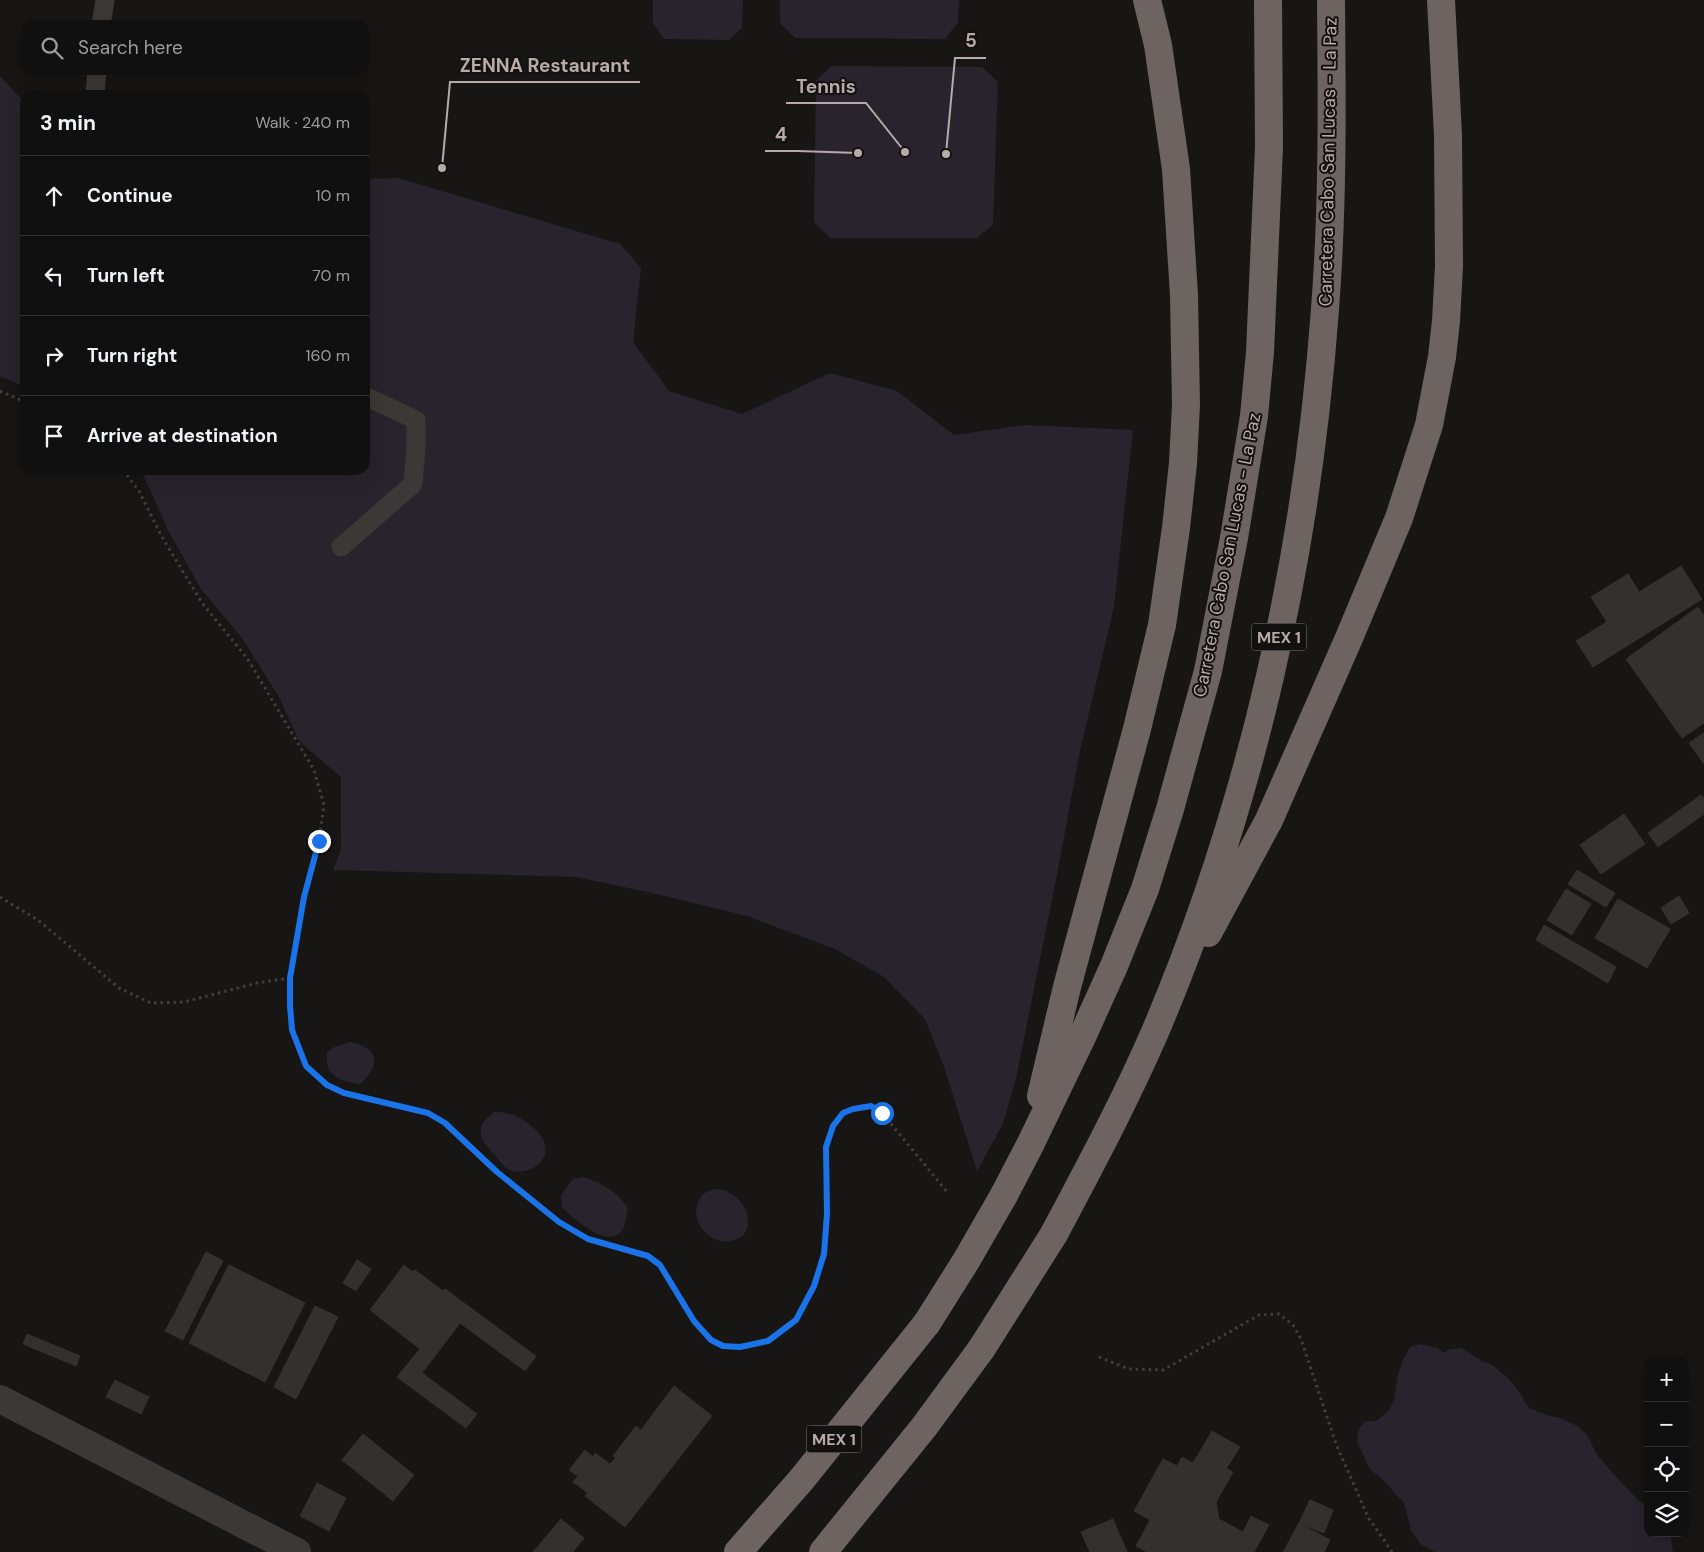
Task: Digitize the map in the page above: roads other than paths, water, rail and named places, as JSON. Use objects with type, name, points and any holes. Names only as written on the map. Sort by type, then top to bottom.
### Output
[{"type":"highway","points":[[1030,1145],[1066,987],[1137,729],[1162,625],[1183,463],[1186,405],[1184,286],[1176,169],[1158,45],[1147,0]]},
{"type":"highway","name":"Carretera Cabo San Lucas - La Paz","points":[[738,1552],[802,1479],[927,1323],[966,1261],[1030,1145],[1102,993],[1145,889],[1170,809],[1208,670],[1234,538],[1254,416],[1260,352],[1269,147],[1268,0]]},
{"type":"highway","name":"Carretera Cabo San Lucas - La Paz","points":[[823,1552],[924,1427],[982,1348],[1054,1234],[1125,1096],[1154,1034],[1208,894],[1239,800],[1288,593],[1304,498],[1317,400],[1326,308],[1329,239],[1332,88],[1331,0]]},
{"type":"highway","points":[[1154,1034],[1273,811],[1376,576],[1402,510],[1429,425],[1444,339],[1449,266],[1448,134],[1441,0]]},
{"type":"street","points":[[0,1399],[297,1552]]},
{"type":"lane","points":[[102,20],[105,0]]},
{"type":"lane","points":[[95,90],[97,75]]},
{"type":"lane","points":[[341,547],[413,484],[416,420],[370,398]]},
{"type":"place","name":"Tennis","points":[[905,152]]},
{"type":"place","name":"4","points":[[858,153]]},
{"type":"place","name":"5","points":[[946,154]]},
{"type":"place","name":"ZENNA Restaurant","points":[[442,168]]}]
